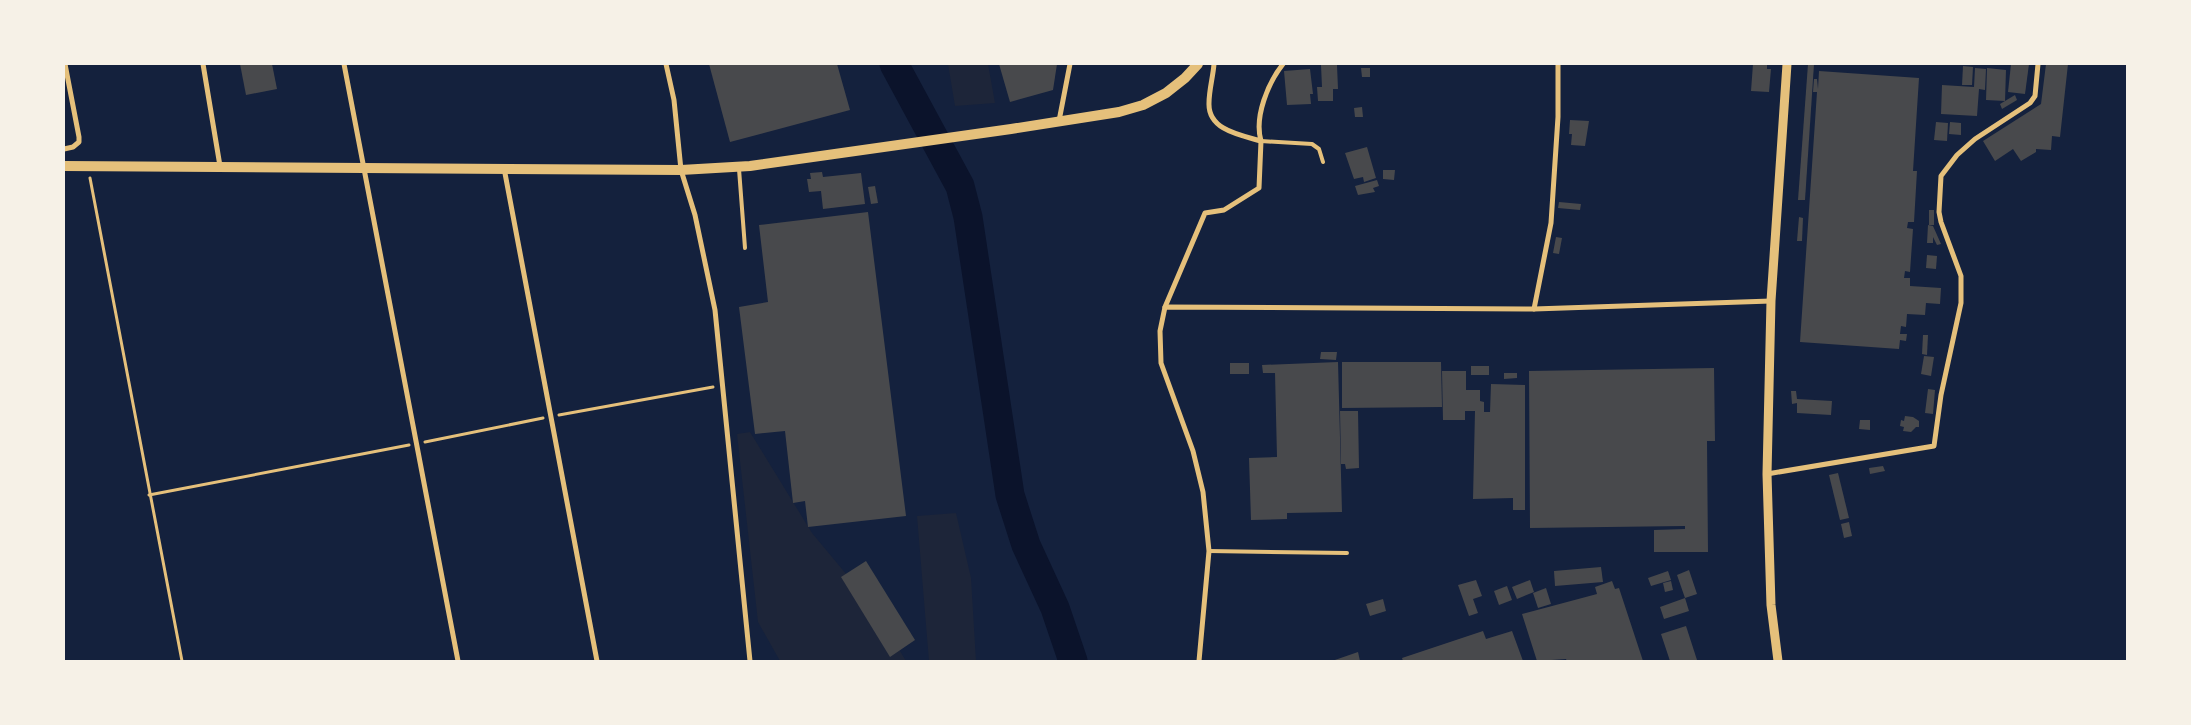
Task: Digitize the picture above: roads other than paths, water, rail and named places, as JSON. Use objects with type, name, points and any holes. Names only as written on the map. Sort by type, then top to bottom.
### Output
[{"type":"main road","points":[[64,166],[504,167],[681,170],[738,167],[1119,112],[1143,105],[1166,93],[1185,78],[1198,64]]},
{"type":"street","points":[[64,149],[73,147],[79,142],[65,64],[72,64]]},
{"type":"street","points":[[203,64],[220,166]]},
{"type":"street","points":[[344,64],[418,443],[458,661]]},
{"type":"street","points":[[666,64],[674,100],[681,170],[696,215],[713,300],[724,385],[750,661]]},
{"type":"street","points":[[1059,121],[1070,64]]},
{"type":"street","points":[[1214,64],[1209,113],[1222,128],[1261,141]]},
{"type":"street","points":[[1199,661],[1209,551],[1203,492],[1193,452],[1161,363],[1160,331],[1165,307],[1205,213],[1224,210],[1259,188],[1261,141],[1258,126],[1269,85],[1283,64]]},
{"type":"street","points":[[1534,309],[1551,223],[1558,117],[1558,64]]},
{"type":"street","points":[[1778,661],[1771,605],[1767,474],[1771,301],[1787,64]]},
{"type":"street","points":[[1767,474],[1934,446],[1941,395],[1961,303],[1962,289],[1957,263],[1941,222],[1940,182],[1946,168],[1975,139],[2030,103],[2035,96],[2038,64]]},
{"type":"street","points":[[504,167],[597,661]]},
{"type":"street","points":[[1165,307],[1534,309],[1771,301]]},
{"type":"lane","points":[[1261,141],[1312,144],[1319,149],[1323,162]]},
{"type":"lane","points":[[738,167],[745,248]]},
{"type":"lane","points":[[1209,551],[1347,553]]},
{"type":"waterway","points":[[894,64],[960,186],[968,217],[1010,495],[1026,545],[1055,608],[1073,661]]}]
